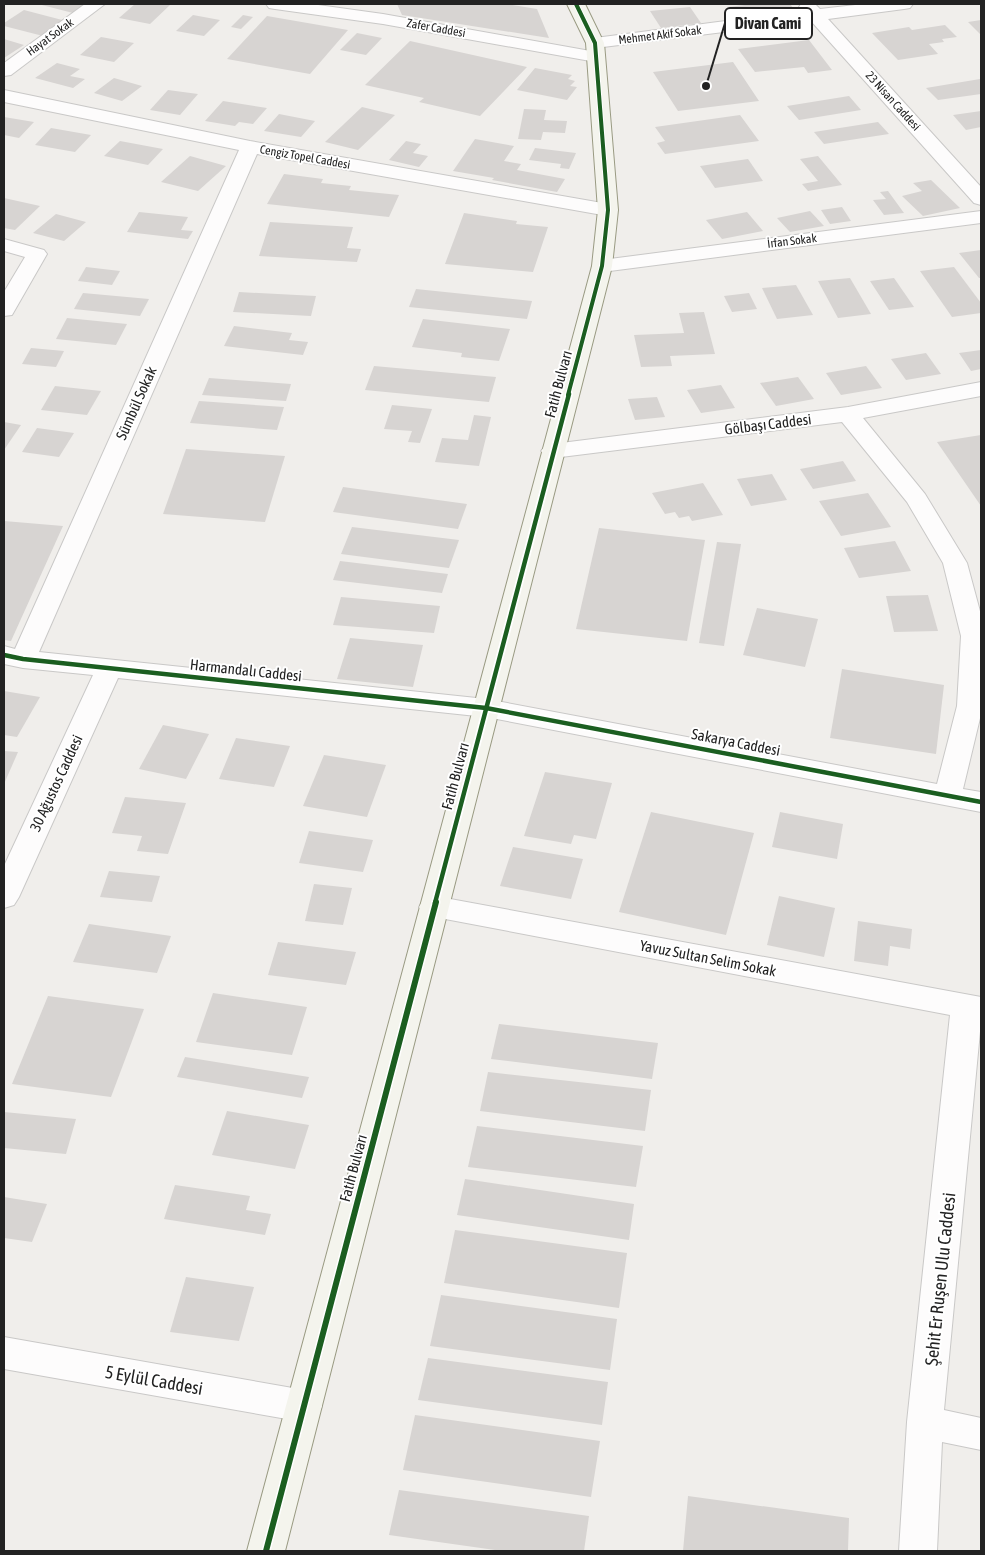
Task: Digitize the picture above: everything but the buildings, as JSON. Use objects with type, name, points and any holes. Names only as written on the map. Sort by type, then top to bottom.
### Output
[{"type":"street","name":"Hayat Sokak","points":[[4,71],[96,4]]},
{"type":"street","name":"Zafer Caddesi","points":[[275,4],[596,50]]},
{"type":"street","points":[[371,4],[383,19]]},
{"type":"street","name":"Fatih Bulvarı","points":[[266,1551],[602,266],[608,210],[596,50],[576,4]]},
{"type":"street","name":"Mehmet Akif Sokak","points":[[596,50],[811,10],[904,4]]},
{"type":"street","name":"23 Nisan Caddesi","points":[[811,10],[981,199]]},
{"type":"street","name":"Cengiz Topel Caddesi","points":[[4,96],[250,148],[608,210]]},
{"type":"street","name":"Sümbül Sokak","points":[[13,657],[250,148]]},
{"type":"street","name":"İrfan Sokak","points":[[602,266],[981,217]]},
{"type":"street","points":[[4,245],[37,254],[4,310]]},
{"type":"street","name":"Gölbaşı Caddesi","points":[[553,451],[848,414],[981,389]]},
{"type":"street","points":[[848,414],[917,499],[955,563],[974,636],[970,706],[948,795]]},
{"type":"street","name":"Harmandalı Caddesi","points":[[13,657],[486,708]]},
{"type":"street","name":"30 Ağustos Caddesi","points":[[4,897],[109,668]]},
{"type":"street","name":"Sakarya Caddesi","points":[[486,708],[981,802]]},
{"type":"street","name":"Yavuz Sultan Selim Sokak","points":[[434,907],[974,1008]]},
{"type":"street","name":"Şehit Er Ruşen Ulu Caddesi","points":[[918,1551],[926,1422],[974,1008]]},
{"type":"street","name":"5 Eylül Caddesi","points":[[4,1354],[304,1406]]},
{"type":"street","points":[[926,1422],[981,1434]]},
{"type":"cycle path","points":[[266,1551],[602,266],[608,210],[595,43],[576,4]]},
{"type":"cycle path","points":[[4,655],[23,659],[486,708],[981,802]]},
{"type":"place","name":"Divan Cami","points":[[706,86]]}]
